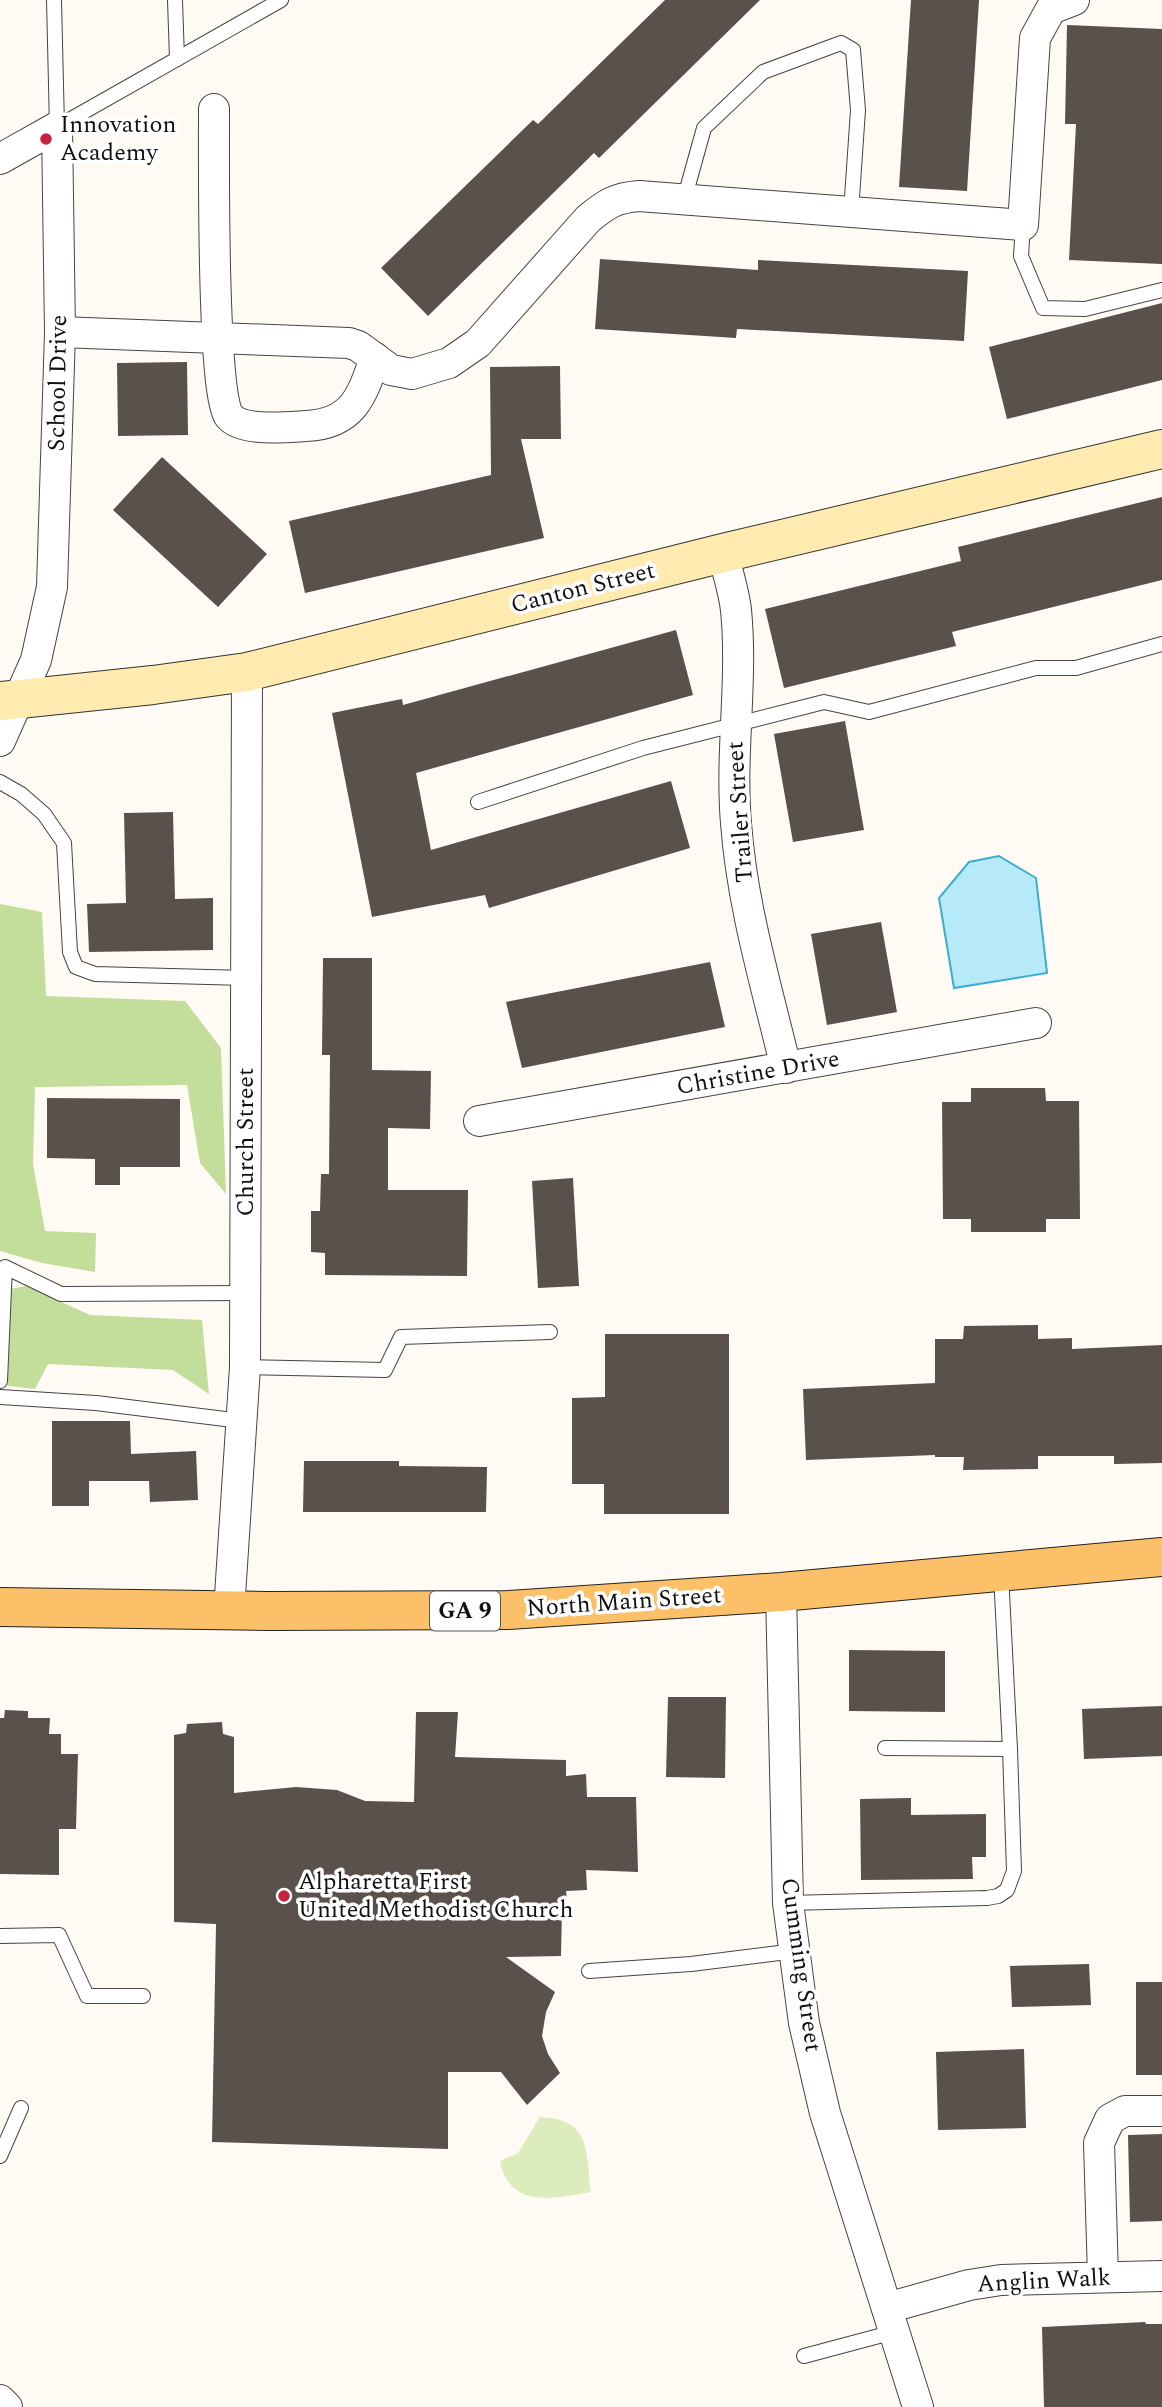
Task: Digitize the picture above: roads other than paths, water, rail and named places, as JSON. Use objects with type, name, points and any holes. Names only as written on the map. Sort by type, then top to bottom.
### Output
[{"type":"main road","name":"North Main Street","points":[[0,1607],[229,1611],[508,1610],[781,1592],[1162,1557]]},
{"type":"street","points":[[60,332],[349,343],[391,370],[412,373],[449,363],[478,343],[588,219],[606,204],[620,198],[639,196],[1023,225],[1035,38],[1052,9],[1074,0]]},
{"type":"street","points":[[214,109],[218,338],[223,405],[230,417],[243,425],[326,424],[351,411],[361,397],[375,358]]},
{"type":"street","points":[[0,159],[57,127]]},
{"type":"street","name":"School Drive","points":[[0,741],[10,700],[36,660],[52,587],[60,332],[57,127]]},
{"type":"street","name":"Canton Street","points":[[10,700],[247,672],[723,553],[1162,449]]},
{"type":"street","name":"Trailer Street","points":[[723,553],[736,608],[736,823],[744,888],[786,1068]]},
{"type":"street","name":"Church Street","points":[[229,1611],[245,1367],[247,672]]},
{"type":"street","name":"Christine Drive","points":[[479,1121],[1036,1023]]},
{"type":"street","name":"Cumming Street","points":[[781,1592],[788,1903],[804,2023],[825,2113],[918,2407]]},
{"type":"street","points":[[1103,2277],[1099,2143],[1110,2119],[1125,2111],[1162,2111]]},
{"type":"street","name":"Anglin Walk","points":[[890,2320],[969,2285],[1162,2276]]},
{"type":"street","points":[[0,2400],[7,2407]]},
{"type":"lane","points":[[54,0],[57,127],[281,0]]},
{"type":"lane","points":[[175,0],[177,59]]},
{"type":"lane","points":[[684,200],[704,128],[763,72],[841,43],[853,50],[858,110],[851,212]]},
{"type":"lane","points":[[1023,225],[1021,256],[1044,308],[1085,309],[1162,290]]},
{"type":"lane","points":[[478,802],[643,748],[824,702],[869,712],[1037,668],[1076,667],[1162,644]]},
{"type":"lane","points":[[0,782],[21,794],[44,814],[64,843],[70,952],[76,967],[96,974],[246,978]]},
{"type":"lane","points":[[0,1381],[5,1267],[61,1294],[245,1293]]},
{"type":"lane","points":[[245,1367],[385,1370],[401,1337],[550,1332]]},
{"type":"lane","points":[[0,1397],[120,1405],[241,1420]]},
{"type":"lane","points":[[788,1903],[987,1898],[998,1896],[1007,1890],[1014,1871],[1001,1572]]},
{"type":"lane","points":[[885,1748],[1010,1749]]},
{"type":"lane","points":[[0,1936],[59,1935],[87,1996],[142,1996]]},
{"type":"lane","points":[[589,1971],[691,1964],[794,1951]]},
{"type":"lane","points":[[0,2156],[21,2108]]},
{"type":"lane","points":[[804,2356],[890,2320]]},
{"type":"water","points":[[999,856],[1036,878],[1047,973],[954,988],[939,898],[969,862]]},
{"type":"place","name":"Innovation Academy","points":[[46,139]]},
{"type":"place","name":"Alpharetta First United Methodist Church","points":[[284,1896]]}]
